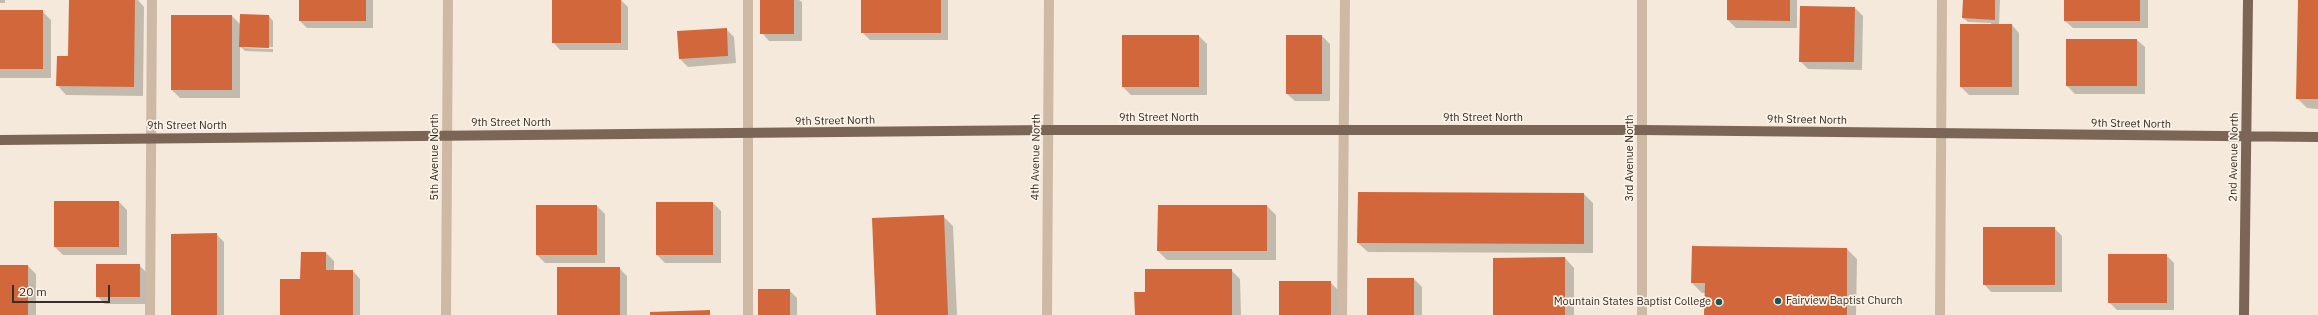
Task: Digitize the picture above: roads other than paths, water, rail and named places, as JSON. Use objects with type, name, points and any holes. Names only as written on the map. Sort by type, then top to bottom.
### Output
[{"type":"main road","name":"2nd Avenue North","points":[[2244,315],[2248,0]]},
{"type":"main road","name":"9th Street North","points":[[0,140],[1049,130],[1642,130],[2318,137]]},
{"type":"street","points":[[150,315],[152,0]]},
{"type":"street","name":"5th Avenue North","points":[[446,315],[448,0]]},
{"type":"street","points":[[748,0],[748,315]]},
{"type":"street","name":"4th Avenue North","points":[[1047,315],[1049,0]]},
{"type":"street","points":[[1342,315],[1345,0]]},
{"type":"street","name":"3rd Avenue North","points":[[1642,0],[1642,315]]},
{"type":"street","points":[[1940,315],[1942,0]]},
{"type":"place","name":"Fairview Baptist Church","points":[[1778,301]]},
{"type":"place","name":"Mountain States Baptist College","points":[[1719,302]]}]
